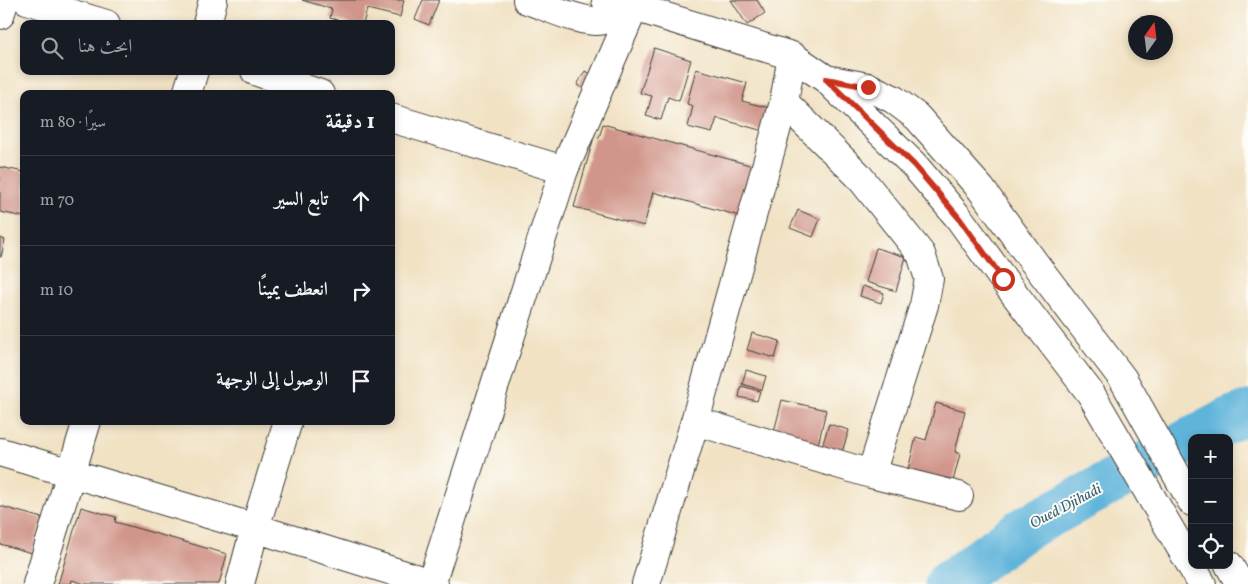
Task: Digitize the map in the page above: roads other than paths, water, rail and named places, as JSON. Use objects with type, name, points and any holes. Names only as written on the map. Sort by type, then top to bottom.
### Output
[{"type":"street","points":[[0,15],[5,0]]},
{"type":"street","points":[[27,0],[93,20]]},
{"type":"street","points":[[208,20],[213,0]]},
{"type":"street","points":[[526,0],[580,18],[596,21],[604,20],[634,7]]},
{"type":"street","points":[[606,0],[612,4],[634,7],[792,56],[826,79],[914,165],[959,218],[1091,394],[1202,584]]},
{"type":"street","points":[[0,452],[255,528],[432,584],[564,170],[634,7]]},
{"type":"street","points":[[646,584],[695,421],[784,102],[792,56]]},
{"type":"street","points":[[188,90],[193,75]]},
{"type":"street","points":[[266,75],[309,90]]},
{"type":"street","points":[[826,79],[868,87],[893,99],[917,117],[981,189],[1123,379],[1188,495]]},
{"type":"street","points":[[784,102],[858,176],[921,254],[929,278],[924,306],[871,474]]},
{"type":"street","points":[[395,119],[564,170]]},
{"type":"street","points":[[695,421],[871,474],[959,496]]},
{"type":"street","points":[[37,584],[86,425]]},
{"type":"street","points":[[240,584],[287,425]]},
{"type":"street","points":[[1231,569],[1240,584]]},
{"type":"waterway","name":"Oued Djihadi","points":[[1203,434],[1233,418],[1248,413]]},
{"type":"waterway","name":"Oued Djihadi","points":[[947,584],[1022,530],[1188,441]]}]
